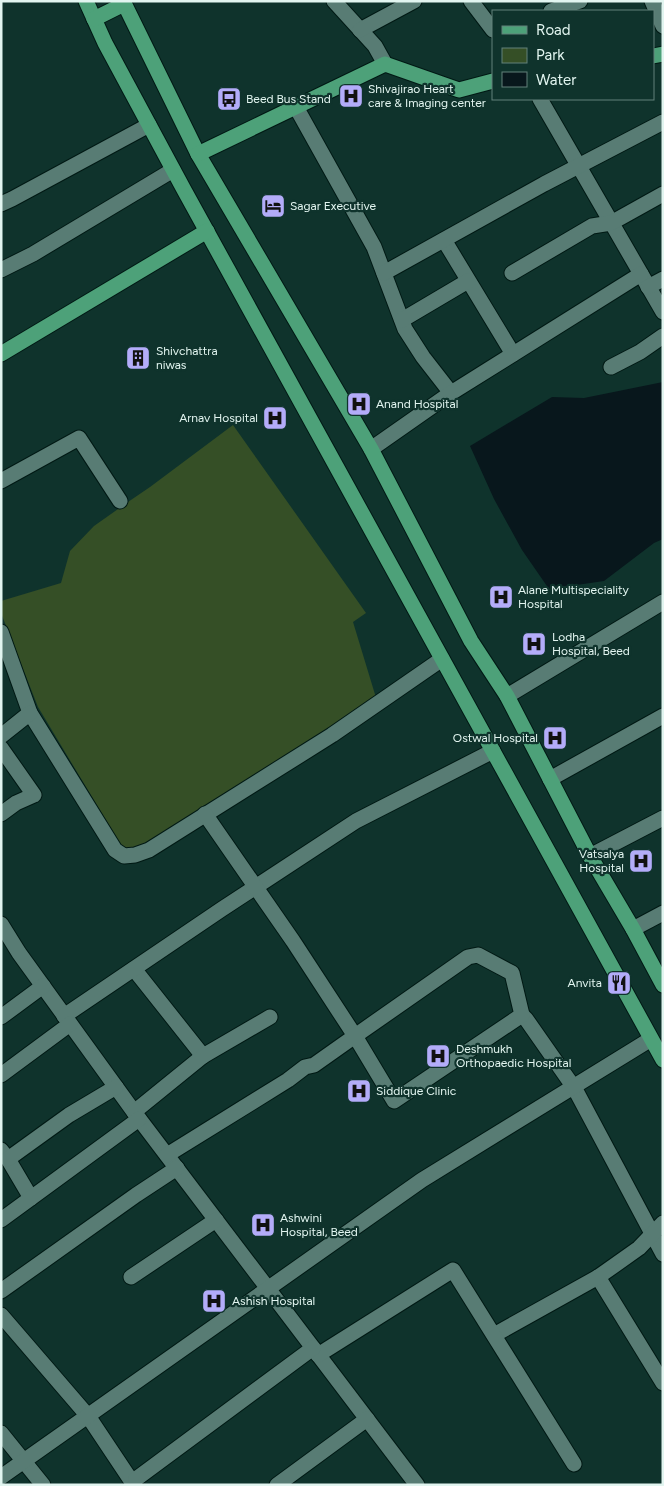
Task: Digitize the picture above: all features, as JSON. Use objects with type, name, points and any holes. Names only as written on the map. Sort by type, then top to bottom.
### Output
[{"type":"main road","points":[[86,1],[105,43],[173,170],[663,1060]]},
{"type":"main road","points":[[94,19],[124,3],[198,154],[371,449],[471,641],[507,696],[590,856],[633,929],[663,986]]},
{"type":"main road","points":[[198,154],[385,64],[459,90],[492,81]]},
{"type":"main road","points":[[1,354],[207,231]]},
{"type":"street","points":[[334,1],[375,46],[385,64]]},
{"type":"street","points":[[360,30],[414,1]]},
{"type":"street","points":[[471,1],[492,29]]},
{"type":"street","points":[[554,10],[580,1]]},
{"type":"street","points":[[652,1],[663,26]]},
{"type":"street","points":[[541,100],[663,312]]},
{"type":"street","points":[[296,107],[374,247],[405,329],[423,357],[451,393]]},
{"type":"street","points":[[384,273],[544,184],[663,122]]},
{"type":"street","points":[[1,204],[149,125]]},
{"type":"street","points":[[1,270],[33,254],[173,170]]},
{"type":"street","points":[[512,273],[592,226],[611,222],[663,194]]},
{"type":"street","points":[[444,240],[513,354]]},
{"type":"street","points":[[371,449],[451,393],[513,354],[645,280],[663,279]]},
{"type":"street","points":[[402,320],[468,280]]},
{"type":"street","points":[[611,367],[640,352],[663,336]]},
{"type":"street","points":[[1,481],[79,438],[120,501]]},
{"type":"street","points":[[507,696],[663,602]]},
{"type":"street","points":[[1,632],[30,712],[115,850],[124,856],[135,855],[149,850],[332,735],[442,660]]},
{"type":"street","points":[[1,736],[30,712]]},
{"type":"street","points":[[550,779],[663,716]]},
{"type":"street","points":[[1,748],[34,795],[1,814]]},
{"type":"street","points":[[1,1075],[67,1020],[134,969],[255,887],[356,821],[493,751]]},
{"type":"street","points":[[205,814],[356,1036],[394,1101],[522,1016]]},
{"type":"street","points":[[590,856],[663,818]]},
{"type":"street","points":[[633,929],[663,913]]},
{"type":"street","points":[[1,924],[42,986],[116,1087],[417,1485]]},
{"type":"street","points":[[167,1155],[288,1080],[305,1067],[314,1064],[468,957],[478,955],[512,973],[522,1016],[574,1087],[663,1254]]},
{"type":"street","points":[[134,969],[203,1056]]},
{"type":"street","points":[[1,1017],[42,986]]},
{"type":"street","points":[[1,1220],[137,1115],[203,1056],[270,1017]]},
{"type":"street","points":[[1,1477],[422,1180],[651,1039]]},
{"type":"street","points":[[31,1198],[5,1154],[116,1087]]},
{"type":"street","points":[[1,1291],[177,1168]]},
{"type":"street","points":[[131,1277],[216,1220]]},
{"type":"street","points":[[494,1334],[598,1277],[639,1248],[663,1223]]},
{"type":"street","points":[[1,1315],[88,1416],[135,1482],[316,1351],[453,1270],[574,1464]]},
{"type":"street","points":[[598,1277],[663,1383]]},
{"type":"street","points":[[277,1485],[367,1419]]},
{"type":"street","points":[[1,1433],[43,1485]]},
{"type":"green space","points":[[233,425],[366,613],[353,622],[377,701],[132,852],[122,847],[38,707],[1,613],[1,601],[61,583],[70,551],[94,526]]},
{"type":"water","points":[[663,382],[663,539],[654,543],[604,581],[549,589],[522,550],[494,499],[470,446],[552,397],[584,398]]},
{"type":"place","name":"Shivajirao Heart care & Imaging center","points":[[351,96]]},
{"type":"place","name":"Beed Bus Stand","points":[[229,99]]},
{"type":"place","name":"Sagar Executive","points":[[273,206]]},
{"type":"place","name":"Shivchattra niwas","points":[[138,358]]},
{"type":"place","name":"Anand Hospital","points":[[359,404]]},
{"type":"place","name":"Arnav Hospital","points":[[275,418]]},
{"type":"place","name":"Alane Multispeciality Hospital","points":[[501,597]]},
{"type":"place","name":"Lodha Hospital, Beed","points":[[534,644]]},
{"type":"place","name":"Ostwal Hospital","points":[[555,738]]},
{"type":"place","name":"Vatsalya Hospital","points":[[641,861]]},
{"type":"place","name":"Anvita","points":[[619,983]]},
{"type":"place","name":"Deshmukh Orthopaedic Hospital","points":[[438,1056]]},
{"type":"place","name":"Siddique Clinic","points":[[359,1091]]},
{"type":"place","name":"Ashwini Hospital, Beed","points":[[263,1225]]},
{"type":"place","name":"Ashish Hospital","points":[[214,1301]]}]
